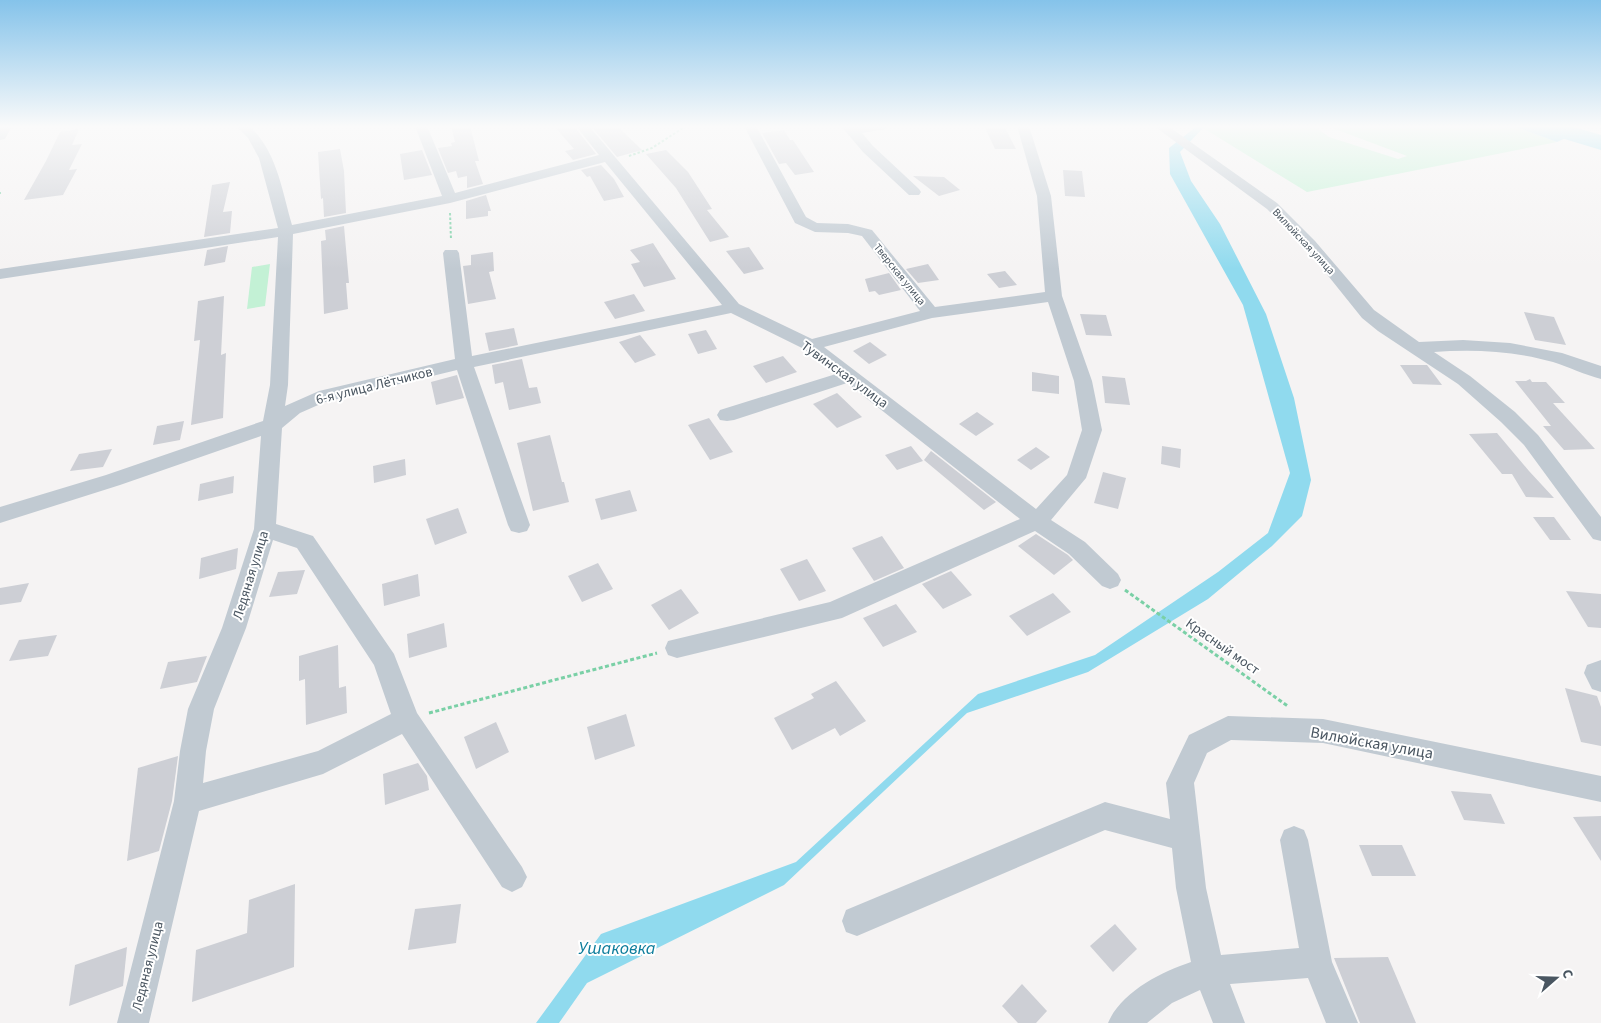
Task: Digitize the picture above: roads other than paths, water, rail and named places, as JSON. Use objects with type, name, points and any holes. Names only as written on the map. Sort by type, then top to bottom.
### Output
[{"type":"street","name":"Ледяная улица","points":[[133,1023],[188,801],[192,751],[201,709],[234,628],[265,529],[272,425],[279,385],[286,231],[270,174]]},
{"type":"street","points":[[440,174],[450,199]]},
{"type":"street","points":[[0,274],[286,231],[450,199],[547,174]]},
{"type":"street","name":"Тувинская улица","points":[[621,174],[733,308],[810,345],[1037,521],[1076,548],[1110,580]]},
{"type":"street","name":"Тверская улица","points":[[775,174],[800,220],[807,226],[820,229],[843,226],[857,228],[867,233],[931,313]]},
{"type":"street","points":[[894,174],[914,192]]},
{"type":"street","points":[[677,648],[834,611],[1037,521],[1076,478],[1092,430],[1083,381],[1054,296],[1044,196],[1037,174]]},
{"type":"street","name":"Вилюйская улица","points":[[1227,174],[1272,206],[1310,244],[1368,314],[1384,327],[1464,380],[1519,428],[1601,533]]},
{"type":"street","points":[[451,253],[464,362],[519,525]]},
{"type":"street","points":[[810,345],[931,313],[1054,296]]},
{"type":"street","name":"6-я улица Лётчиков","points":[[0,515],[113,480],[272,425],[293,409],[319,397],[464,362],[733,308]]},
{"type":"street","points":[[1415,348],[1453,345],[1523,349],[1571,360],[1601,373]]},
{"type":"street","points":[[727,415],[850,376]]},
{"type":"street","points":[[265,529],[305,542],[385,661],[406,719],[512,878]]},
{"type":"street","points":[[1601,671],[1596,673],[1601,681]]},
{"type":"street","points":[[188,801],[322,762],[406,719]]},
{"type":"street","name":"Вилюйская улица","points":[[1229,1023],[1209,972],[1191,888],[1185,837],[1180,783],[1198,744],[1228,728],[1323,731],[1601,789]]},
{"type":"street","points":[[857,921],[1106,816],[1185,837]]},
{"type":"street","points":[[1294,840],[1316,962],[1342,1023]]},
{"type":"street","points":[[1124,1023],[1136,1011],[1164,990],[1186,979],[1209,972],[1316,962]]},
{"type":"water","name":"Ушаковка","points":[[1170,174],[1188,174],[1191,181],[1220,224],[1266,314],[1294,398],[1311,480],[1302,516],[1272,546],[1208,599],[1088,672],[967,713],[784,885],[587,983],[559,1023],[536,1023],[601,934],[796,862],[978,694],[1095,655],[1218,572],[1268,533],[1290,473],[1243,305]]}]
